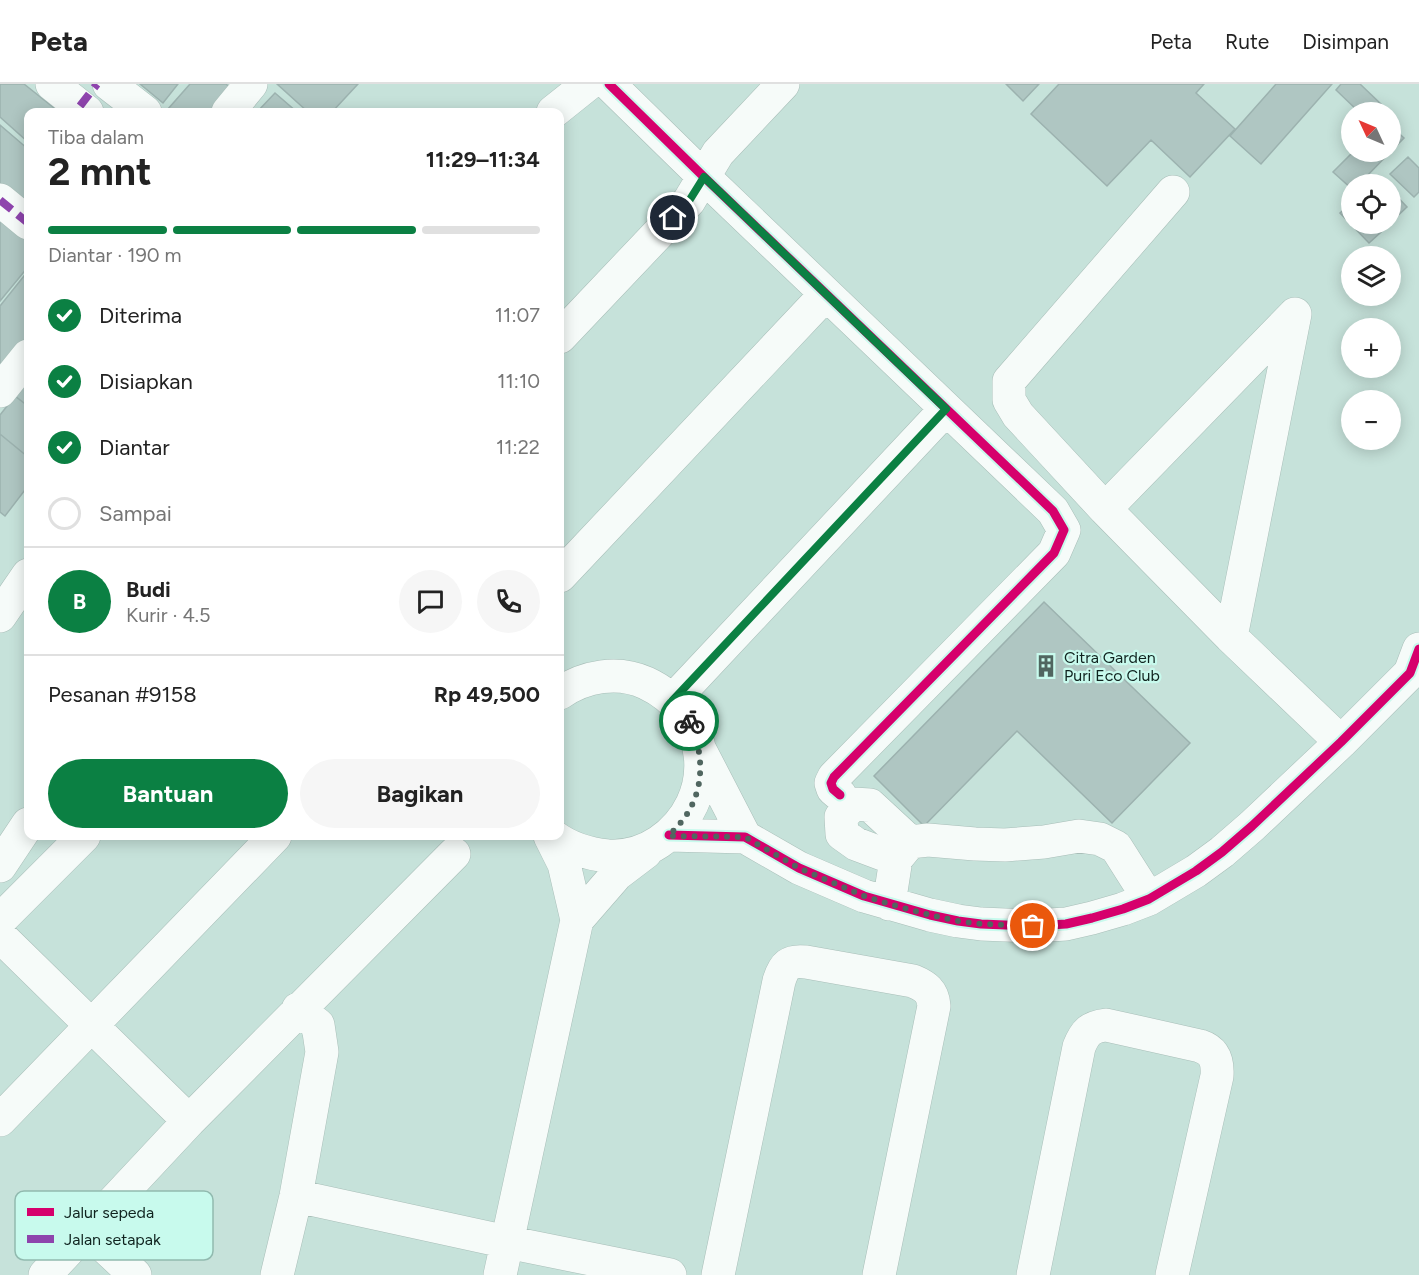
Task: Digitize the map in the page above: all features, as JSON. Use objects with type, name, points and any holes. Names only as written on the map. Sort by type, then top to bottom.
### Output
[{"type":"street","points":[[52,84],[88,101]]},
{"type":"street","points":[[109,84],[140,108]]},
{"type":"street","points":[[231,108],[251,84]]},
{"type":"street","points":[[540,108],[555,84]]},
{"type":"street","points":[[559,108],[588,84]]},
{"type":"street","points":[[609,84],[1053,511],[1064,530],[1054,553],[834,777],[831,783],[833,789],[840,795]]},
{"type":"street","points":[[564,333],[689,201],[718,153],[783,84]]},
{"type":"street","points":[[1173,192],[1009,381],[1009,400],[1018,415],[1105,509],[1232,637],[1341,742]]},
{"type":"street","points":[[0,200],[24,220]]},
{"type":"street","points":[[564,572],[826,294]]},
{"type":"street","points":[[1105,509],[1295,314],[1232,637]]},
{"type":"street","points":[[0,391],[24,361]]},
{"type":"street","points":[[673,700],[946,409]]},
{"type":"street","points":[[0,616],[24,581]]},
{"type":"street","points":[[558,840],[591,855],[617,856],[636,853],[661,841],[745,837],[799,868],[864,896],[889,904],[958,921],[993,925],[1066,924],[1123,909],[1149,899],[1196,871],[1252,826],[1341,742],[1416,664]]},
{"type":"street","points":[[564,690],[586,680],[605,676],[624,677],[642,681],[659,689],[673,700],[686,715],[695,732],[700,750],[745,837]]},
{"type":"street","points":[[577,920],[617,874],[682,822],[692,807],[698,788],[701,769],[700,750]]},
{"type":"street","points":[[0,866],[24,830]]},
{"type":"street","points":[[889,904],[904,850],[928,840],[1005,845],[1079,836],[1100,839],[1116,847],[1149,899]]},
{"type":"street","points":[[0,920],[80,840]]},
{"type":"street","points":[[0,1120],[271,840]]},
{"type":"street","points":[[500,1275],[577,920],[564,864],[554,840]]},
{"type":"street","points":[[123,1191],[189,1120],[454,854]]},
{"type":"street","points":[[0,936],[189,1120]]},
{"type":"street","points":[[718,1275],[778,981],[783,969],[795,961],[912,981],[926,987],[934,1000],[879,1275]]},
{"type":"street","points":[[277,1275],[297,1196],[322,1053],[318,1025],[298,1009]]},
{"type":"street","points":[[1033,1275],[1079,1047],[1090,1030],[1106,1025],[1200,1046],[1212,1052],[1217,1062],[1217,1076],[1172,1275]]},
{"type":"street","points":[[297,1196],[670,1275]]},
{"type":"street","points":[[45,1275],[59,1260]]},
{"type":"street","points":[[117,1260],[130,1273]]},
{"type":"building","points":[[0,84],[24,84],[54,108],[24,108],[24,138],[0,117]]},
{"type":"building","points":[[140,84],[178,84],[163,103]]},
{"type":"building","points":[[190,84],[226,84],[234,91],[219,108],[169,108]]},
{"type":"building","points":[[277,84],[358,84],[336,108],[304,108]]},
{"type":"building","points":[[1006,84],[1039,84],[1023,101]]},
{"type":"building","points":[[1059,84],[1204,84],[1196,93],[1235,129],[1190,177],[1151,140],[1107,186],[1031,114]]},
{"type":"building","points":[[1276,84],[1332,84],[1261,164],[1230,136]]},
{"type":"building","points":[[1341,84],[1360,84],[1379,102],[1349,102],[1336,90]]},
{"type":"building","points":[[275,93],[292,108],[261,108]]},
{"type":"building","points":[[0,125],[24,146],[24,208],[0,187]]},
{"type":"building","points":[[1408,157],[1419,168],[1419,192],[1414,197],[1401,185],[1401,174],[1390,174]]},
{"type":"building","points":[[1343,162],[1381,162],[1369,174],[1341,174],[1341,179],[1333,172]]},
{"type":"building","points":[[1401,201],[1407,207],[1401,213]]},
{"type":"building","points":[[0,217],[24,234],[24,272],[0,301]]},
{"type":"building","points":[[1360,234],[1379,234],[1369,243]]},
{"type":"building","points":[[24,276],[24,349],[0,379],[0,306]]},
{"type":"building","points":[[24,384],[24,403],[15,396]]},
{"type":"building","points":[[15,396],[24,403],[24,454],[0,434],[0,415]]},
{"type":"building","points":[[0,434],[24,454],[24,491],[5,516],[0,512]]},
{"type":"building","name":"Citra Garden Puri Eco Club","points":[[1044,602],[1190,743],[1112,823],[1017,731],[924,826],[874,776]]},
{"type":"marked path","points":[[80,106],[97,84]]},
{"type":"marked path","points":[[0,200],[24,220]]},
{"type":"cycle path","points":[[609,84],[1053,511],[1064,530],[1054,553],[834,777],[831,783],[833,789],[840,795]]},
{"type":"cycle path","points":[[669,835],[745,837],[799,868],[864,896],[958,921],[1033,926],[1066,924],[1092,918],[1149,899],[1196,871],[1222,852],[1341,742],[1410,673],[1419,649]]},
{"type":"way so far","points":[[689,721],[700,750],[701,769],[698,788],[692,807],[669,836],[745,837],[799,868],[864,896],[889,904],[958,921],[1004,926],[1033,926]]},
{"type":"place","name":"Citra Garden Puri Eco Club","points":[[1046,666]]},
{"type":"route","points":[[673,218],[689,201],[704,177],[946,409],[673,700],[689,721]]}]
